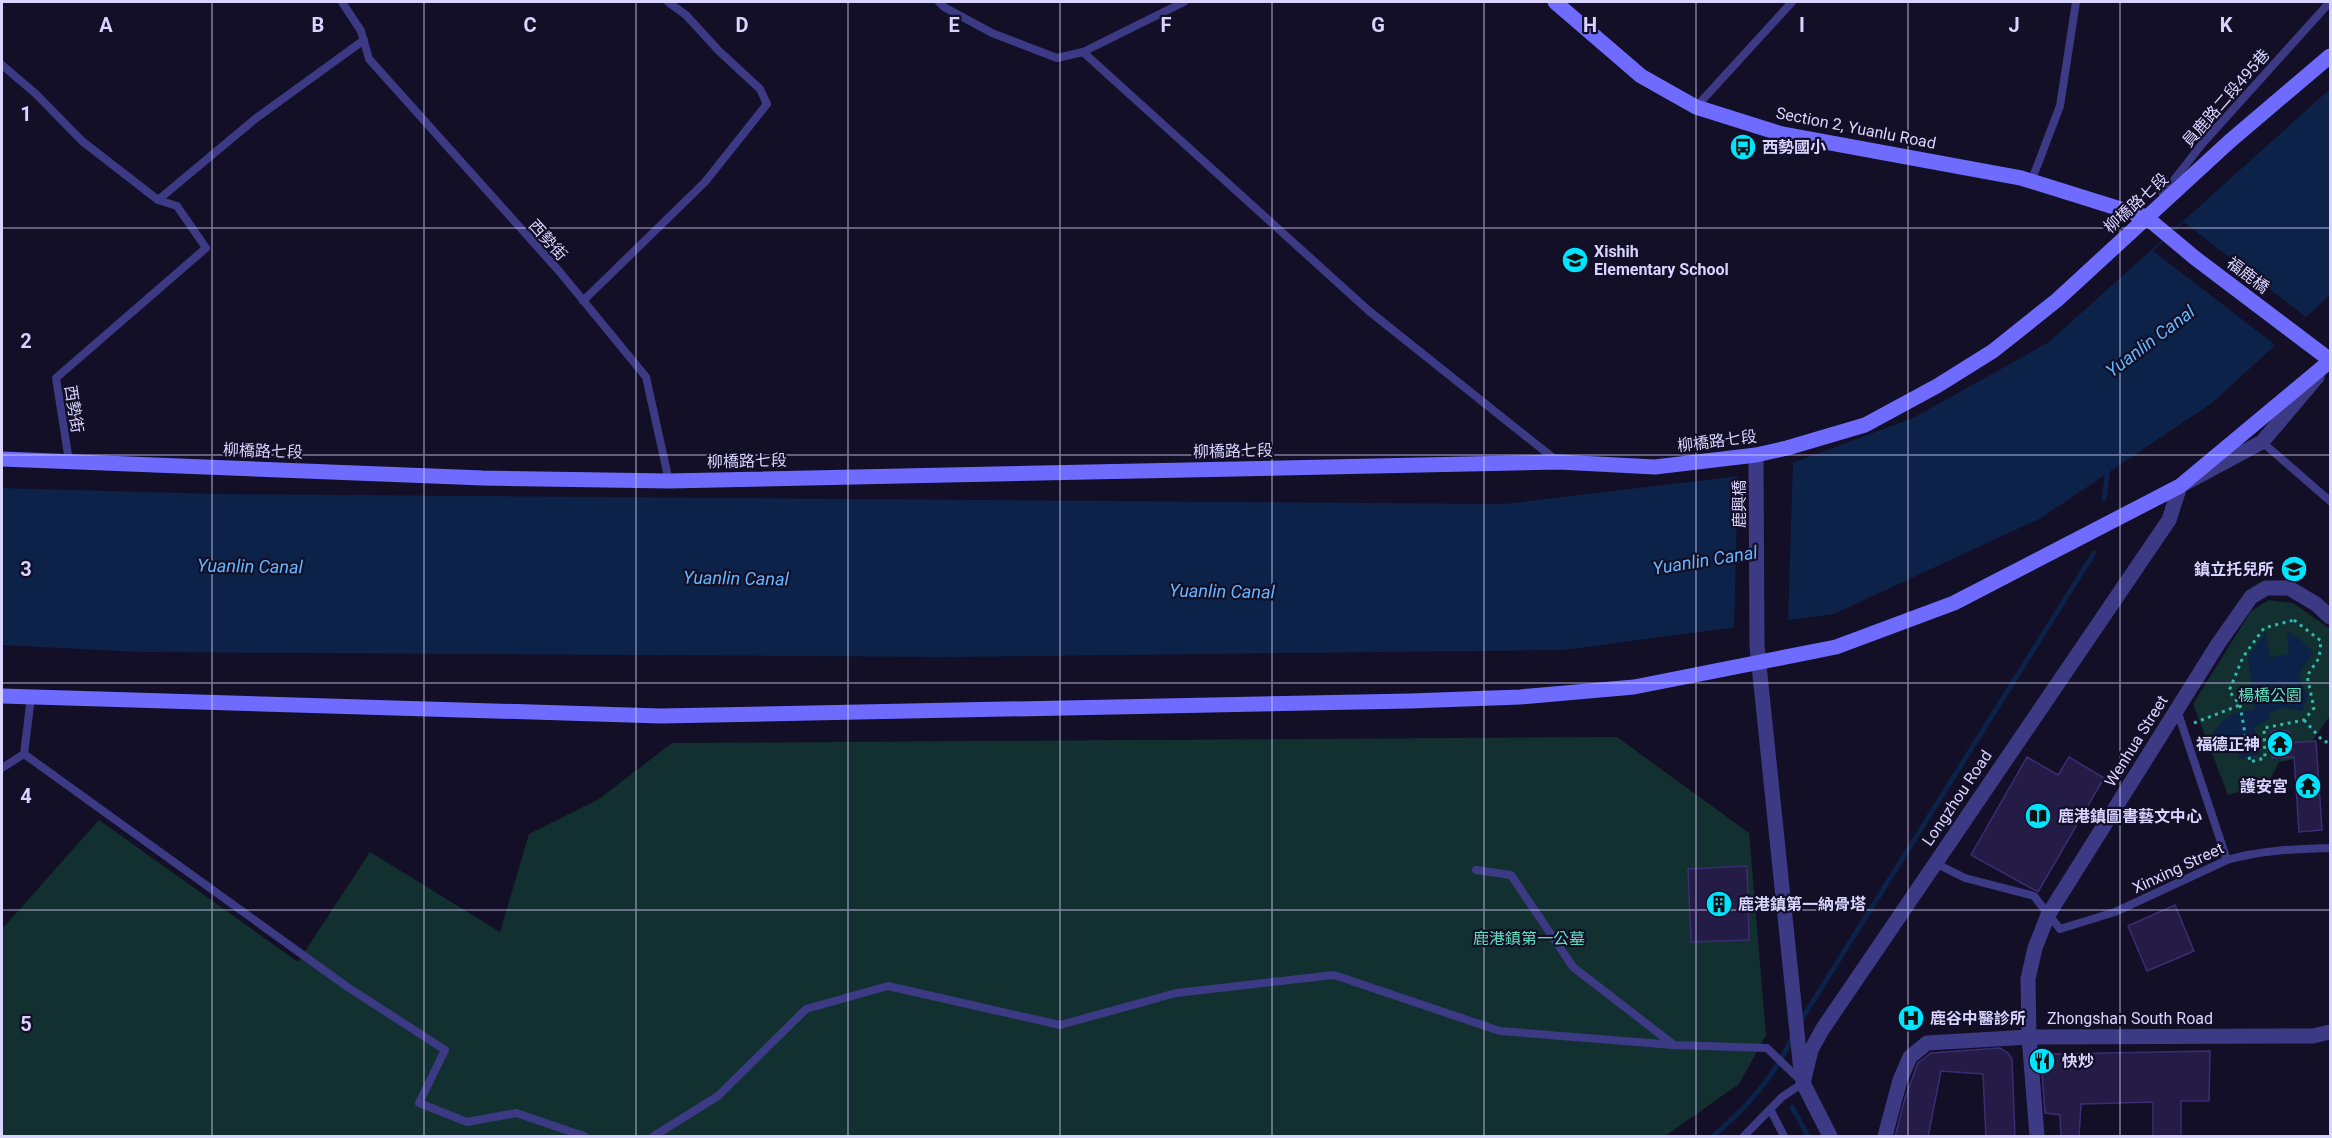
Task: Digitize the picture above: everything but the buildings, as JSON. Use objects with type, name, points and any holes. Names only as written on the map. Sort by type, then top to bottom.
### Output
[{"type":"main road","name":"Section 2, Yuanlu Road","points":[[1555,2],[1641,76],[1696,107],[1782,134],[2021,178],[2146,217]]},
{"type":"main road","name":"柳橋路七段","points":[[2,459],[483,478],[669,481],[1559,462],[1655,467],[1756,462],[1787,448],[1865,425],[1937,386],[1993,351],[2057,300],[2230,141],[2331,56]]},
{"type":"main road","name":"福鹿橋","points":[[2146,217],[2331,361]]},
{"type":"main road","points":[[2,696],[661,716],[1398,702],[1520,697],[1634,687],[1758,654],[1836,647],[1954,603],[2180,486],[2331,361]]},
{"type":"street","points":[[2180,486],[2262,442],[2331,361]]},
{"type":"street","name":"鹿興橋","points":[[1756,462],[1758,654],[1798,1079]]},
{"type":"street","name":"Longzhou Road","points":[[1798,1079],[1822,1030],[2169,520],[2180,486]]},
{"type":"street","name":"Wenhua Street","points":[[2039,1133],[2029,1036],[2028,979],[2035,948],[2048,915],[2218,644],[2251,597],[2266,588],[2289,588],[2316,604],[2331,617]]},
{"type":"street","name":"Zhongshan South Road","points":[[1885,1137],[1903,1072],[1910,1057],[1927,1043],[2029,1036],[2313,1036],[2331,1032]]},
{"type":"street","points":[[1798,1079],[1830,1137]]},
{"type":"lane","name":"西勢街","points":[[342,2],[361,31],[369,59],[584,301],[646,377],[669,481]]},
{"type":"lane","points":[[584,301],[705,182],[767,104],[760,89],[719,51],[686,15],[668,2]]},
{"type":"lane","points":[[939,2],[992,33],[1057,58],[1083,52],[1184,2]]},
{"type":"lane","points":[[1696,107],[1792,2]]},
{"type":"lane","points":[[2031,182],[2060,106],[2076,2]]},
{"type":"lane","name":"員鹿路二段495巷","points":[[2146,217],[2202,144],[2330,2]]},
{"type":"lane","points":[[158,200],[255,119],[364,40]]},
{"type":"lane","points":[[1083,52],[1369,312],[1559,462]]},
{"type":"lane","name":"西勢街","points":[[2,65],[36,94],[82,141],[158,200],[177,206],[206,248],[56,378],[69,461]]},
{"type":"lane","points":[[2262,442],[2331,501]]},
{"type":"lane","points":[[24,754],[31,697]]},
{"type":"lane","points":[[2177,709],[2227,860]]},
{"type":"lane","points":[[2,768],[24,754]]},
{"type":"lane","points":[[24,754],[346,986],[445,1050],[419,1102],[467,1122],[516,1113],[584,1137]]},
{"type":"lane","name":"Xinxing Street","points":[[2048,915],[2060,929],[2083,924],[2115,912],[2227,860],[2244,855],[2285,850],[2331,848]]},
{"type":"lane","points":[[1934,863],[1965,878],[2034,896],[2048,915]]},
{"type":"lane","points":[[1476,870],[1511,875],[1573,967],[1674,1045]]},
{"type":"lane","points":[[654,1137],[718,1096],[806,1010],[888,986],[1060,1025],[1176,993],[1334,975],[1500,1031],[1674,1045],[1767,1048],[1798,1079],[1744,1137]]},
{"type":"lane","points":[[1770,1109],[1784,1137]]},
{"type":"path","points":[[2294,620],[2322,641],[2319,658],[2307,676],[2313,708],[2304,720],[2264,728],[2265,758],[2250,762],[2240,705],[2229,691],[2243,657],[2264,628],[2294,620]]},
{"type":"path","points":[[2182,727],[2240,705]]},
{"type":"path","points":[[2304,720],[2323,741],[2331,742]]},
{"type":"green space","name":"楊橋公園","points":[[2269,600],[2293,603],[2330,629],[2330,716],[2300,758],[2279,762],[2268,784],[2228,795],[2193,704],[2251,611]]},
{"type":"green space","name":"鹿港鎮第一公墓","points":[[1617,737],[1749,833],[1766,1035],[1739,1084],[1665,1136],[2,1136],[2,929],[99,820],[298,962],[370,852],[500,932],[529,834],[599,799],[672,743]]},
{"type":"water","name":"Yuanlin Canal","points":[[2330,89],[2330,295],[2212,403],[2041,518],[1834,614],[1564,650],[946,657],[139,652],[2,645],[2,488],[219,494],[1504,504],[1765,473],[1913,418],[2049,342]]},
{"type":"water","points":[[2287,631],[2307,645],[2313,653],[2299,674],[2302,686],[2308,695],[2302,711],[2284,707],[2269,713],[2269,719],[2254,728],[2260,754],[2240,759],[2236,747],[2222,754],[2212,733],[2230,715],[2255,709],[2248,657],[2266,632],[2270,658],[2289,653]]},
{"type":"pier","points":[[2184,222],[2308,319],[2278,347],[2153,251]]},
{"type":"pier","points":[[1793,460],[1788,623],[1734,630],[1738,475],[1765,470]]},
{"type":"waterway","points":[[2104,499],[2108,468]]},
{"type":"waterway","points":[[1800,1022],[2094,553]]},
{"type":"waterway","points":[[1713,1136],[1759,1091],[1778,1064],[1793,1036]]},
{"type":"waterway","points":[[1792,1107],[1808,1136]]},
{"type":"place","name":"西勢國小","points":[[1743,147]]},
{"type":"place","name":"Xishih Elementary School","points":[[1575,260]]},
{"type":"place","name":"鎮立托兒所","points":[[2294,569]]},
{"type":"place","name":"福德正神","points":[[2280,744]]},
{"type":"place","name":"護安宮","points":[[2308,786]]},
{"type":"place","name":"鹿港鎮圖書藝文中心","points":[[2038,816]]},
{"type":"place","name":"鹿港鎮第一納骨塔","points":[[1719,904]]},
{"type":"place","name":"鹿谷中醫診所","points":[[1911,1018]]},
{"type":"place","name":"快炒","points":[[2042,1061]]}]
